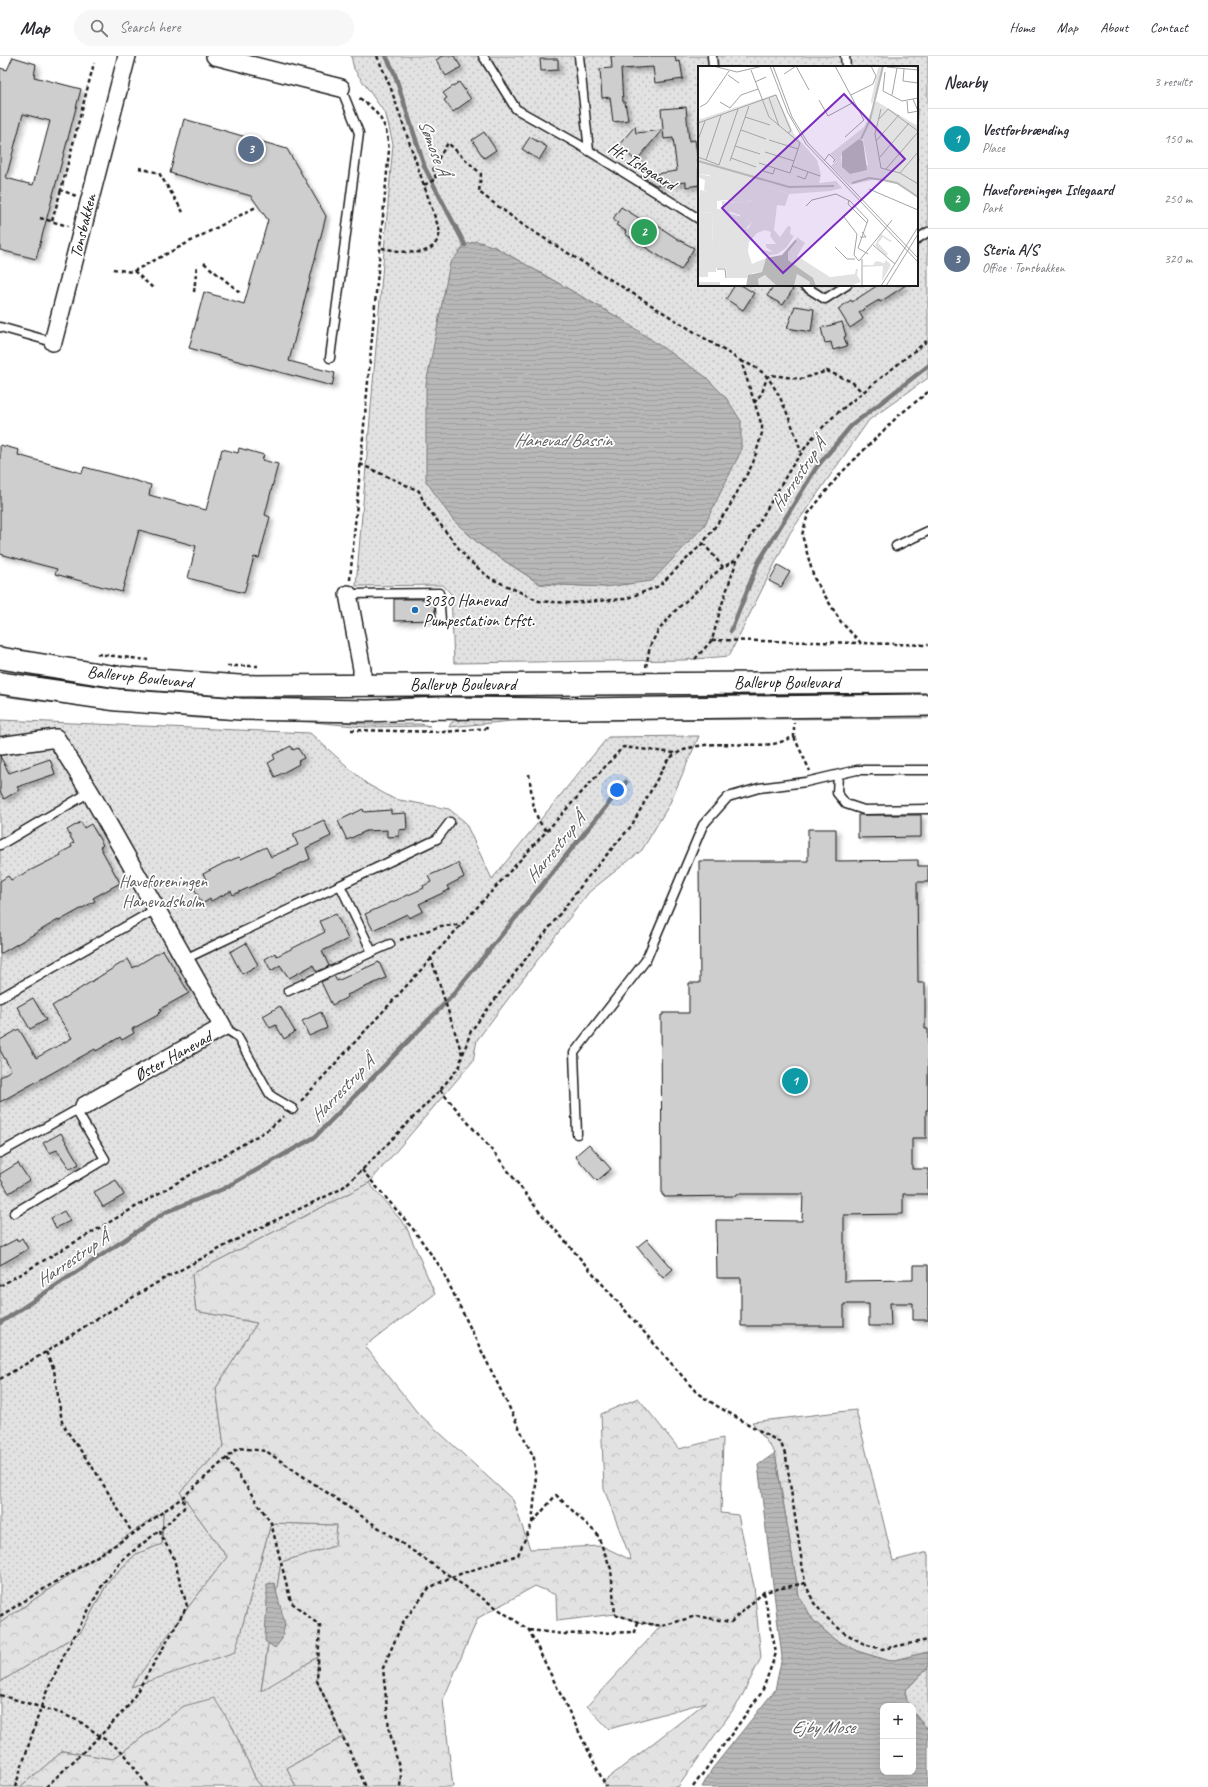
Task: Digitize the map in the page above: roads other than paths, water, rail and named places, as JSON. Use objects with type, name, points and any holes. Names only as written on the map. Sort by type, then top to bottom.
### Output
[{"type":"street","name":"Tonsbakken","points":[[53,342],[127,56]]},
{"type":"street","points":[[215,56],[340,88]]},
{"type":"street","points":[[348,594],[362,669],[362,685]]},
{"type":"street","name":"Ballerup Boulevard","points":[[0,658],[125,677],[239,686],[362,685],[643,672],[928,682]]},
{"type":"street","name":"Ballerup Boulevard","points":[[0,683],[117,700],[240,709],[368,711],[441,708],[580,709],[928,705]]},
{"type":"street","name":"Øster Hanevad","points":[[0,746],[56,738],[90,792],[224,1028],[80,1108]]},
{"type":"lane","name":"Hf. Islegaard","points":[[483,56],[516,109],[589,151],[698,218]]},
{"type":"lane","name":"Hf. Islegaard","points":[[579,56],[589,151]]},
{"type":"lane","points":[[712,56],[713,66]]},
{"type":"lane","points":[[845,56],[846,66]]},
{"type":"lane","points":[[330,358],[359,134],[340,88]]},
{"type":"lane","points":[[918,238],[928,232]]},
{"type":"lane","points":[[805,286],[825,299],[845,286]]},
{"type":"lane","name":"Tonsbakken","points":[[0,327],[53,342]]},
{"type":"lane","points":[[896,546],[928,530]]},
{"type":"lane","points":[[348,594],[439,593],[441,620]]},
{"type":"lane","points":[[578,1134],[574,1053],[646,960],[703,825],[728,797],[759,788],[814,780],[857,770],[928,770]]},
{"type":"lane","points":[[838,775],[837,794],[846,804],[864,810],[928,809]]},
{"type":"lane","points":[[0,845],[90,792]]},
{"type":"lane","points":[[185,959],[437,839],[450,822]]},
{"type":"lane","points":[[340,885],[372,952]]},
{"type":"lane","points":[[0,998],[156,909]]},
{"type":"lane","points":[[288,991],[390,944]]},
{"type":"lane","points":[[224,1028],[237,1036],[271,1096],[293,1109]]},
{"type":"lane","points":[[14,1213],[105,1159],[80,1108]]},
{"type":"lane","name":"Øster Hanevad","points":[[0,1153],[80,1108]]},
{"type":"water","name":"Hanevad Bassin","points":[[476,241],[495,247],[621,319],[706,377],[727,399],[741,421],[741,451],[704,526],[652,581],[605,587],[540,584],[479,544],[453,520],[426,481],[426,384],[450,263],[465,245]]},
{"type":"water","name":"Ejby Mose","points":[[775,1453],[799,1596],[813,1620],[835,1640],[860,1652],[890,1661],[928,1652],[928,1669],[925,1670],[905,1691],[907,1703],[880,1703],[880,1775],[916,1775],[916,1716],[925,1727],[928,1728],[928,1787],[702,1787],[712,1769],[775,1690],[782,1657],[758,1465]]},
{"type":"water","points":[[274,1583],[285,1624],[282,1639],[275,1648],[265,1641],[267,1584]]},
{"type":"waterway","name":"Sømose Å","points":[[386,56],[394,72],[425,168],[465,245]]},
{"type":"waterway","name":"Harrestrup Å","points":[[731,631],[758,563],[816,468],[851,426],[928,366]]},
{"type":"waterway","name":"Harrestrup Å","points":[[0,1323],[166,1212],[223,1189],[315,1137],[451,997],[626,782]]},
{"type":"place","name":"Steria A/S","points":[[251,149]]},
{"type":"place","name":"Haveforeningen Islegaard","points":[[644,232]]},
{"type":"place","name":"3030 Hanevad Pumpestation trfst.","points":[[415,610]]},
{"type":"place","name":"Vestforbrænding","points":[[795,1081]]},
{"type":"park label","name":"Haveforeningen Hanevadsholm","points":[[163,891]]}]
